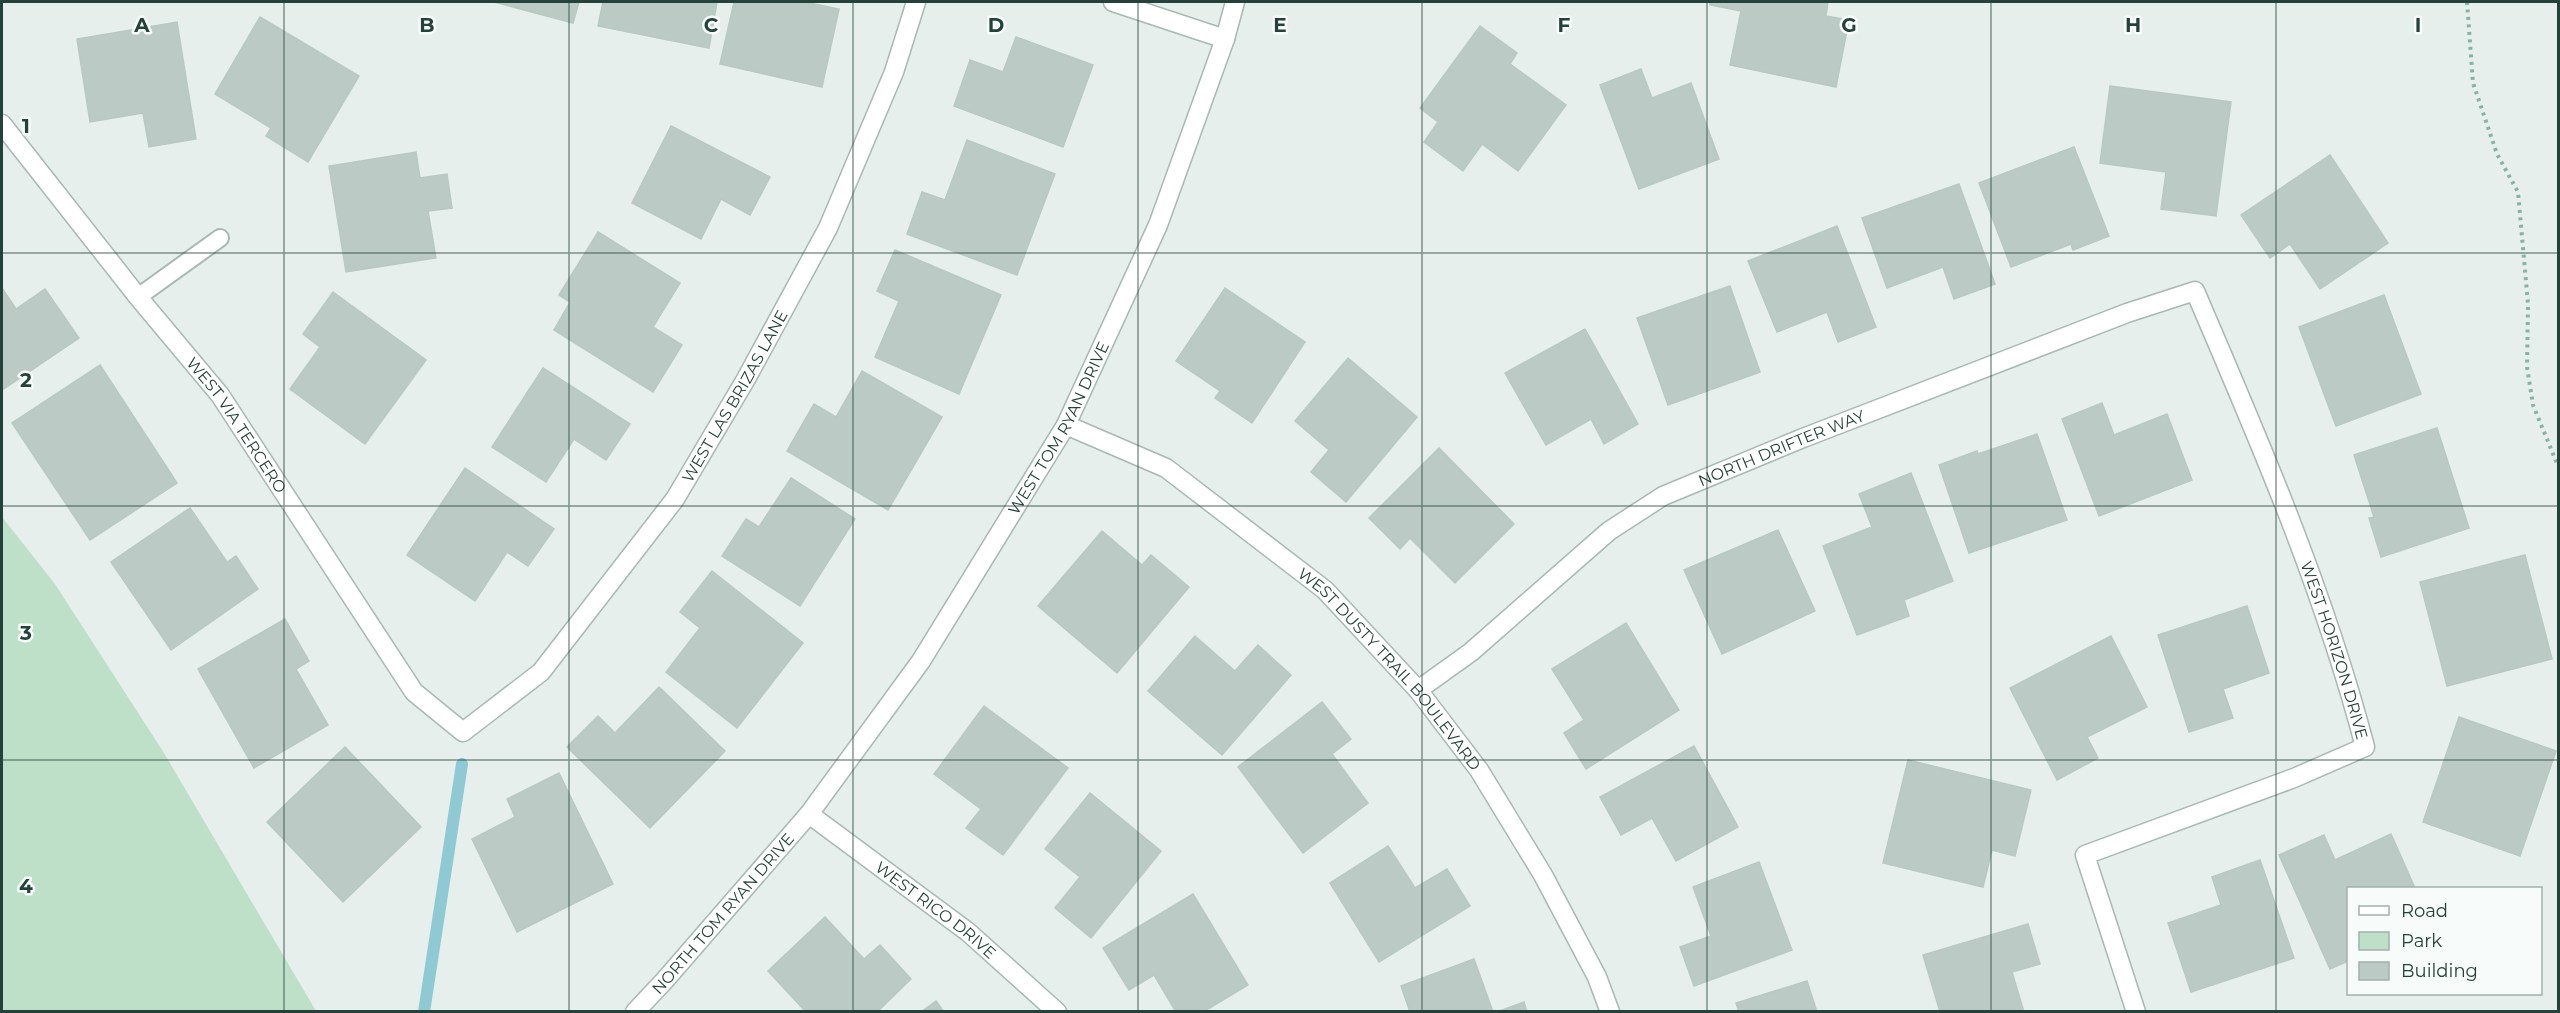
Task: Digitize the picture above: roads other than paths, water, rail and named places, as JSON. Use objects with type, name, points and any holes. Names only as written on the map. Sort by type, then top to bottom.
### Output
[{"type":"street","name":"WEST LAS BRIZAS LANE","points":[[463,732],[541,672],[675,500],[746,379],[828,228],[894,72],[916,2]]},
{"type":"street","points":[[1113,2],[1225,39]]},
{"type":"street","name":"WEST TOM RYAN DRIVE","points":[[808,814],[921,661],[1066,425],[1158,225],[1225,39],[1235,2]]},
{"type":"street","name":"WEST VIA TERCERO","points":[[2,124],[138,297],[220,394],[414,692],[463,732]]},
{"type":"street","name":"NORTH DRIFTER WAY","points":[[1419,690],[1471,652],[1609,531],[1663,496],[1803,438],[2127,313],[2194,291]]},
{"type":"street","name":"WEST HORIZON DRIVE","points":[[2136,1011],[2085,855],[2294,778],[2365,747],[2345,671],[2278,489],[2194,291]]},
{"type":"street","name":"WEST DUSTY TRAIL BOULEVARD","points":[[1066,425],[1166,468],[1325,590],[1419,690],[1479,770],[1543,875],[1597,977],[1610,1011]]},
{"type":"street","name":"NORTH TOM RYAN DRIVE","points":[[634,1011],[665,980],[808,814]]},
{"type":"street","name":"WEST RICO DRIVE","points":[[808,814],[968,932],[1058,1011]]},
{"type":"lane","points":[[138,297],[220,238]]},
{"type":"waterway","points":[[424,1012],[462,764]]}]
